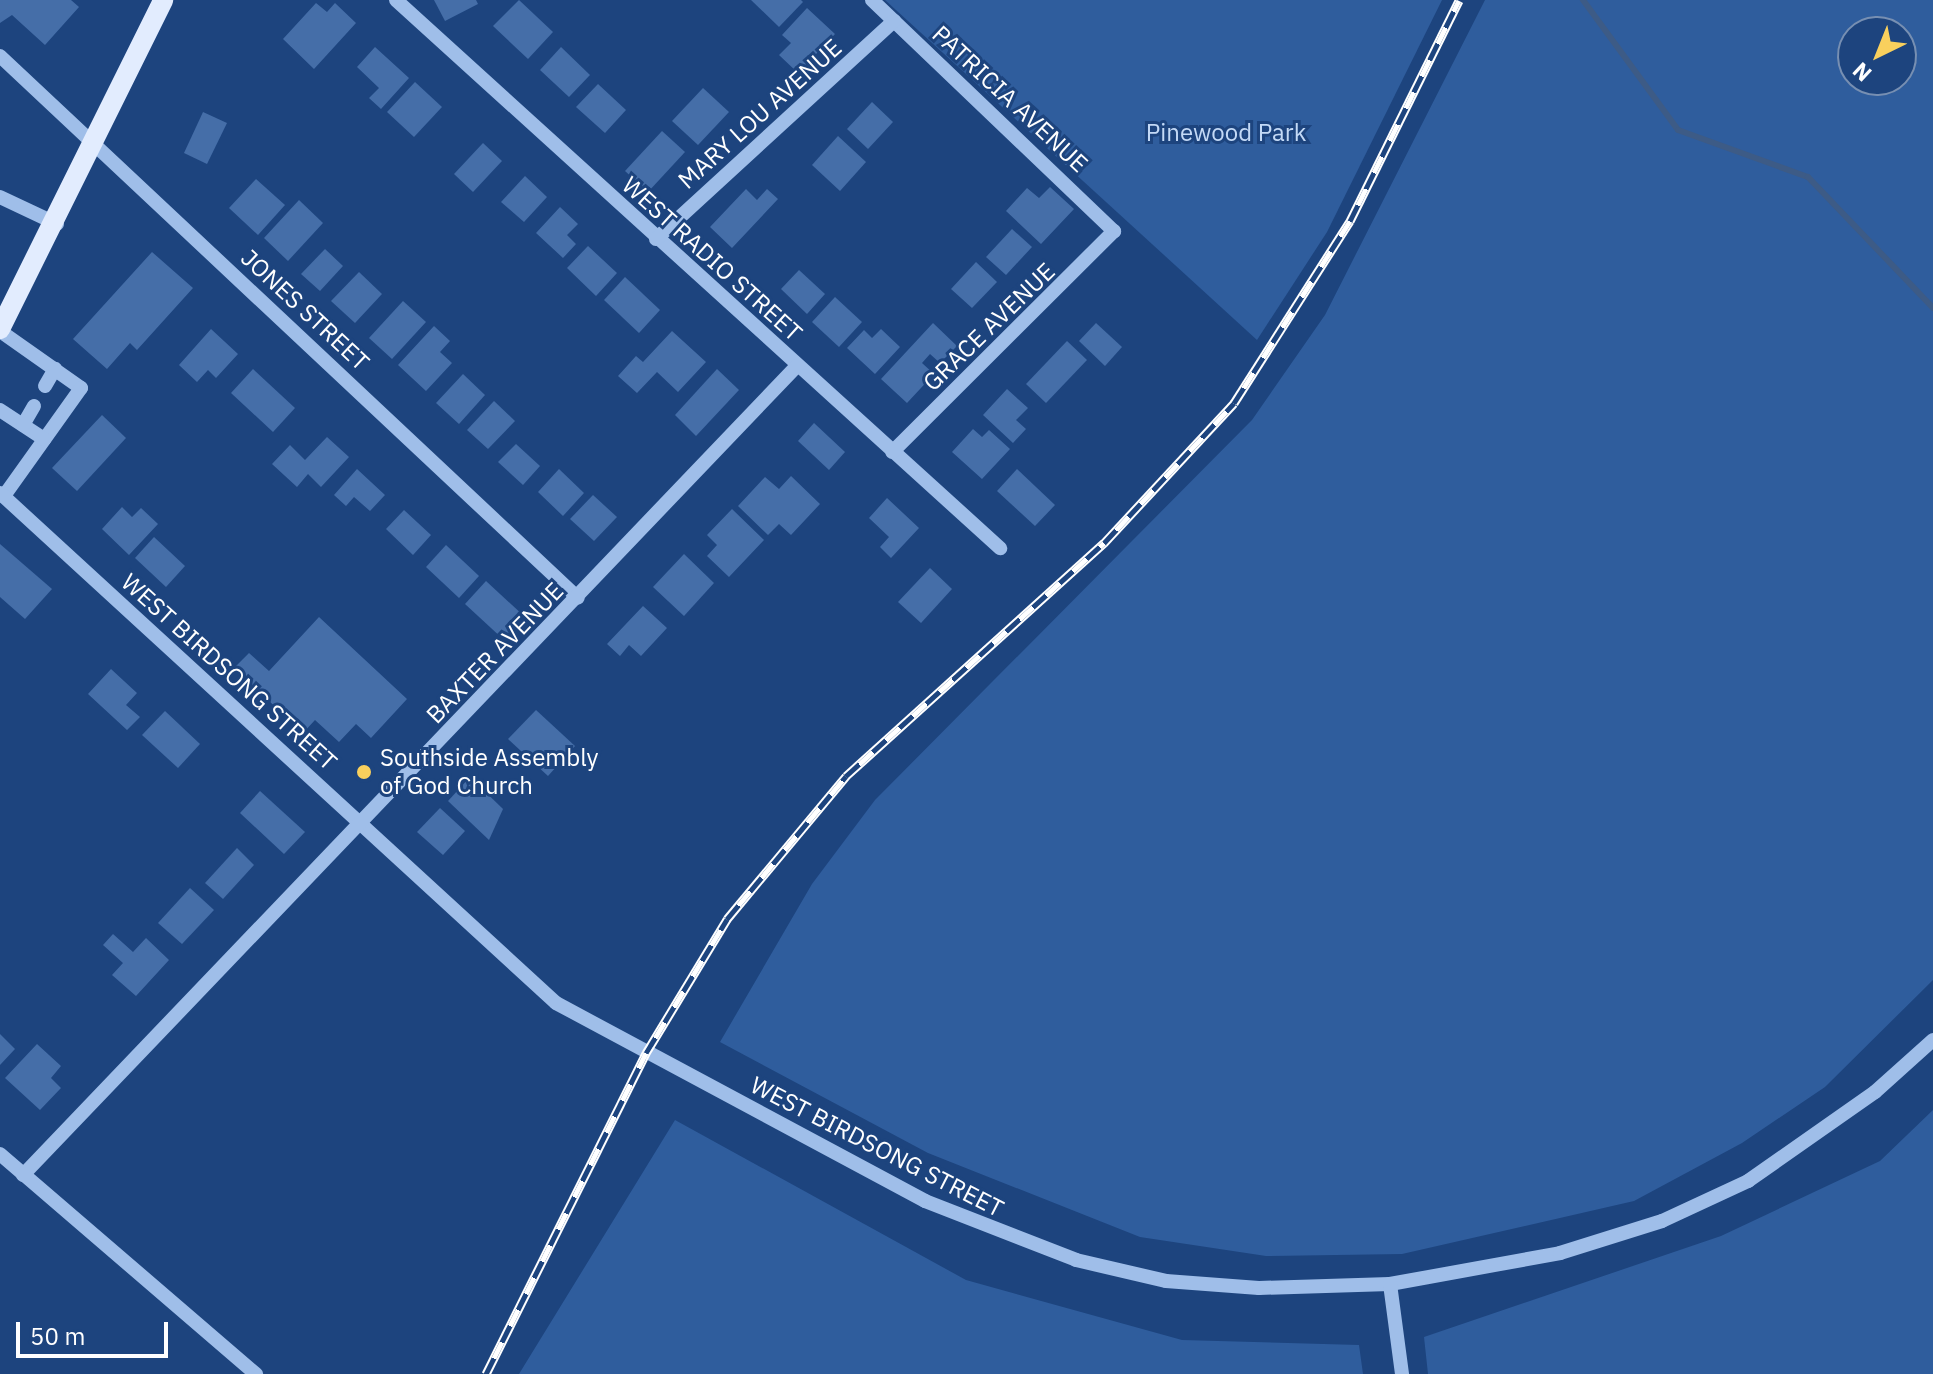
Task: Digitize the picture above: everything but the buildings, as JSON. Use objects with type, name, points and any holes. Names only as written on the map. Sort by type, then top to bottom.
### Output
[{"type":"main road","points":[[0,330],[97,145],[163,0]]},
{"type":"street","name":"WEST RADIO STREET","points":[[396,0],[1000,548]]},
{"type":"street","name":"PATRICIA AVENUE","points":[[872,0],[1114,231]]},
{"type":"street","name":"MARY LOU AVENUE","points":[[656,239],[894,21]]},
{"type":"street","name":"JONES STREET","points":[[0,56],[578,598]]},
{"type":"street","points":[[0,197],[57,224]]},
{"type":"street","name":"GRACE AVENUE","points":[[892,452],[1114,231]]},
{"type":"street","points":[[0,330],[81,388],[2,494]]},
{"type":"street","name":"BAXTER AVENUE","points":[[23,1175],[797,366]]},
{"type":"street","points":[[45,386],[55,369]]},
{"type":"street","points":[[23,425],[34,406]]},
{"type":"street","points":[[0,410],[44,439]]},
{"type":"street","name":"WEST BIRDSONG STREET","points":[[2,494],[556,1003],[962,1218],[1076,1260],[1166,1281],[1259,1288],[1390,1284],[1560,1253],[1691,1209],[1809,1142],[1933,1040]]},
{"type":"street","points":[[0,1154],[256,1374]]},
{"type":"street","points":[[1390,1284],[1402,1374]]},
{"type":"green space","name":"Pinewood Park","points":[[885,0],[1442,0],[1327,232],[1257,340]]},
{"type":"green space","points":[[1485,0],[1933,0],[1933,980],[1825,1087],[1742,1143],[1634,1201],[1402,1254],[1266,1256],[1140,1237],[928,1153],[720,1042],[812,884],[875,800],[1252,420],[1325,315]]},
{"type":"green space","points":[[1933,1110],[1933,1374],[1428,1374],[1424,1337],[1721,1236],[1880,1161]]},
{"type":"green space","points":[[675,1120],[966,1280],[1182,1340],[1359,1345],[1363,1374],[519,1374]]},
{"type":"waterway","points":[[1583,0],[1678,130],[1808,177],[1933,308]]},
{"type":"railway","points":[[486,1374],[646,1053],[727,919],[846,776],[1104,543],[1234,403],[1350,221],[1459,0]]},
{"type":"place","name":"Southside Assembly of God Church","points":[[364,772]]}]
